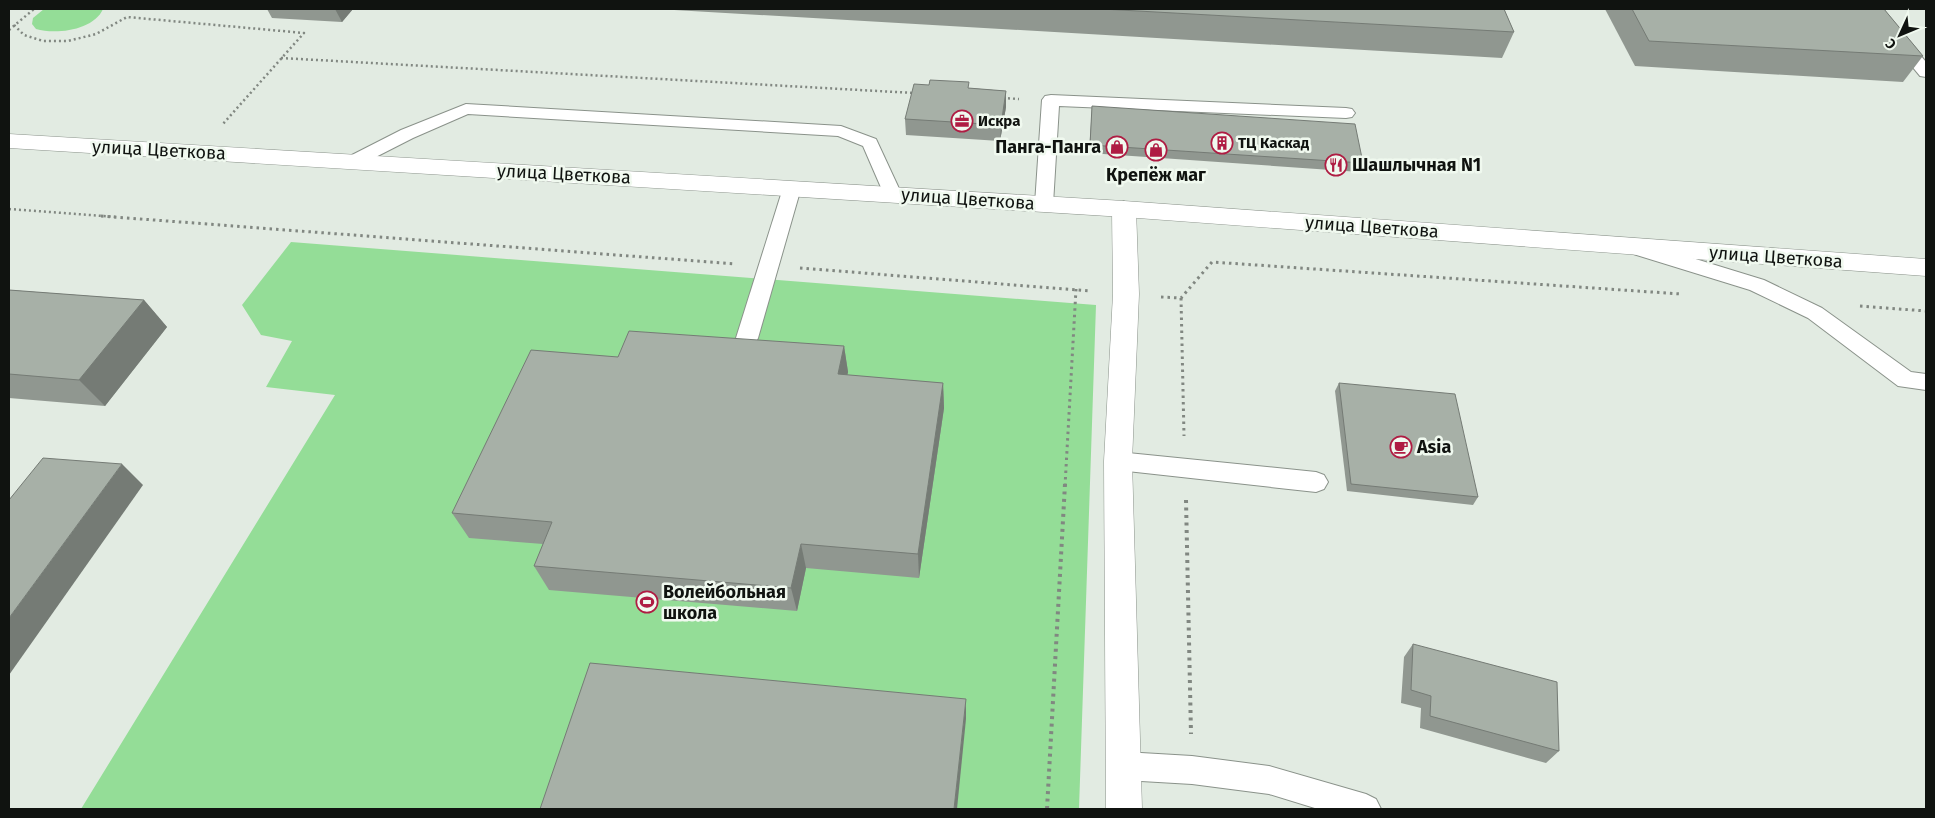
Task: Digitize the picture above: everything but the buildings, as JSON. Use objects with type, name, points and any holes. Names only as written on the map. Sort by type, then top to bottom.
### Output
[{"type":"street","name":"улица Цветкова","points":[[9,141],[1124,209],[1926,268]]},
{"type":"street","points":[[1124,209],[1126,294],[1118,460],[1124,809]]},
{"type":"lane","points":[[1873,9],[1926,72]]},
{"type":"lane","points":[[1044,204],[1051,100],[1346,113]]},
{"type":"lane","points":[[354,162],[407,134],[466,109],[841,131],[870,143],[893,195]]},
{"type":"lane","points":[[747,338],[792,188]]},
{"type":"lane","points":[[1632,246],[1757,285],[1815,313],[1906,380],[1926,382]]},
{"type":"lane","points":[[1118,460],[1316,482]]},
{"type":"lane","points":[[1124,766],[1192,770],[1269,780],[1366,809]]},
{"type":"path","points":[[9,30],[34,9]]},
{"type":"path","points":[[14,25],[24,35],[42,41],[68,41],[96,34],[127,17],[304,32],[222,125]]},
{"type":"path","points":[[281,58],[923,93]]},
{"type":"path","points":[[1002,98],[1051,100]]},
{"type":"path","points":[[9,209],[1181,298]]},
{"type":"path","points":[[1192,770],[1181,298],[1212,262],[1684,294]]},
{"type":"path","points":[[1047,809],[1076,289]]},
{"type":"path","points":[[1860,306],[1926,311]]},
{"type":"green space","points":[[44,9],[103,9],[92,22],[83,26],[64,31],[44,31],[36,29],[32,24],[33,18]]},
{"type":"green space","name":"Волейбольная школа","points":[[291,242],[1096,305],[1079,809],[81,809],[335,395],[266,387],[292,341],[261,335],[242,305]]},
{"type":"place","name":"Искра","points":[[962,121]]},
{"type":"place","name":"ТЦ Каскад","points":[[1222,143]]},
{"type":"place","name":"Панга-Панга","points":[[1117,147]]},
{"type":"place","name":"Крепёж маг","points":[[1156,150]]},
{"type":"place","name":"Шашлычная N1","points":[[1336,165]]},
{"type":"place","name":"Asia","points":[[1401,447]]},
{"type":"place","name":"Волейбольная школа","points":[[647,602]]}]
